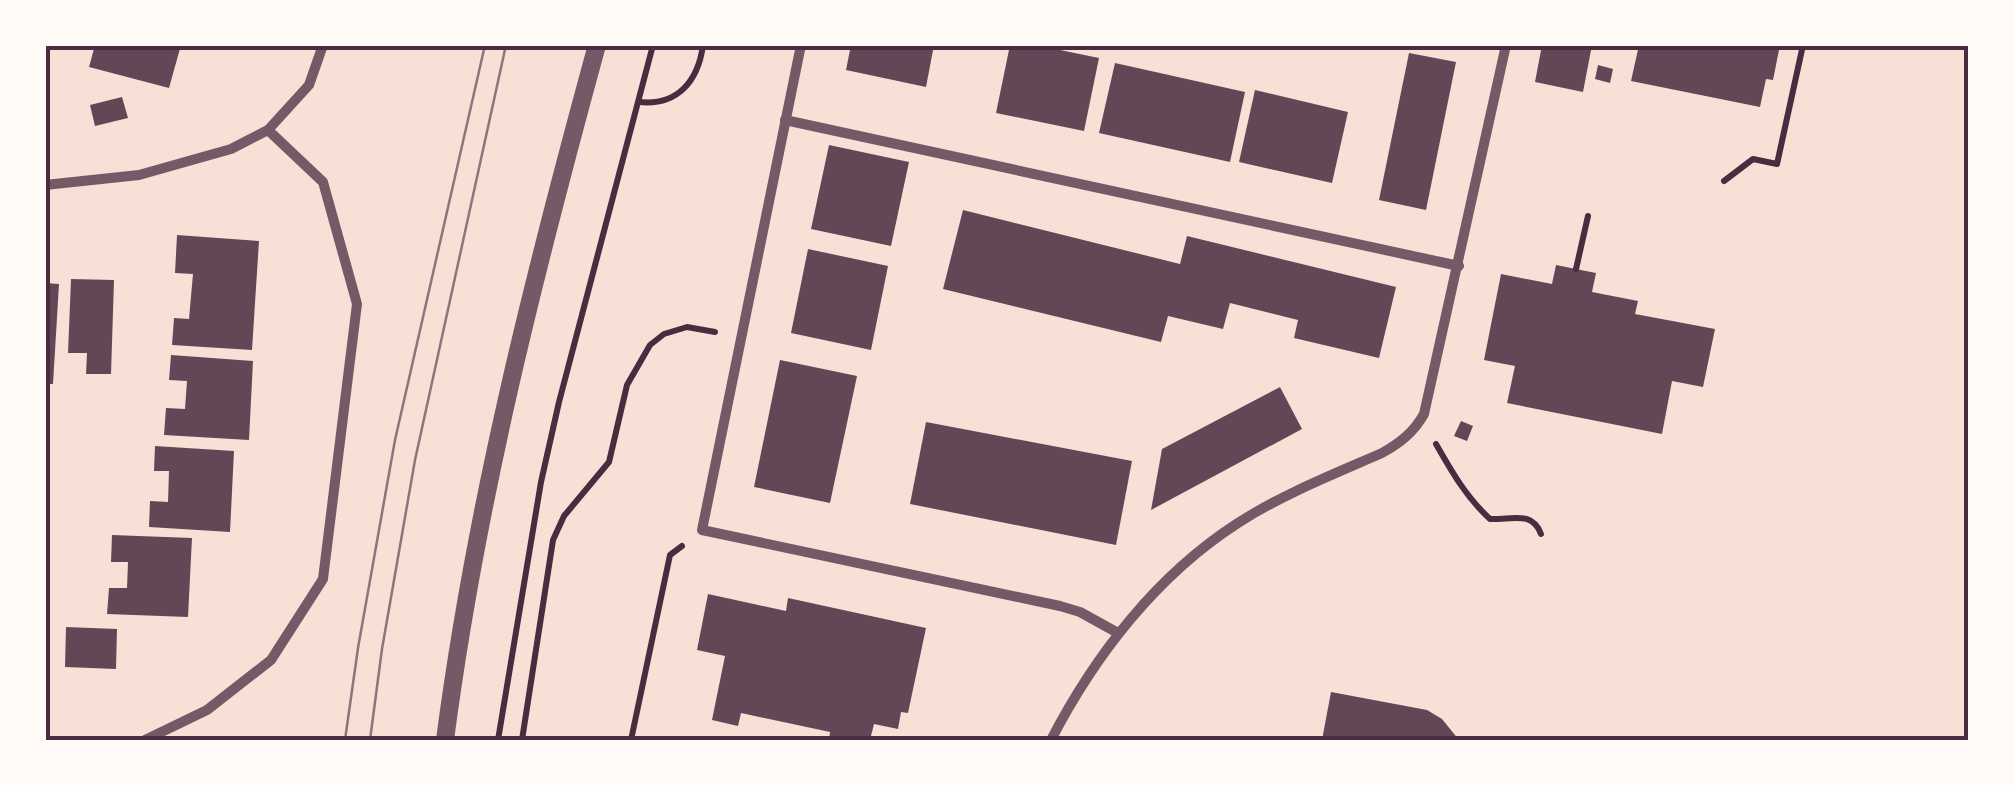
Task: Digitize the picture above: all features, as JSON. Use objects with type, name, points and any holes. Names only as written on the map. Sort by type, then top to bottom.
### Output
[{"type":"street","points":[[45,185],[139,174],[231,149],[268,130],[310,85],[323,45]]},
{"type":"street","points":[[445,740],[480,524],[514,360],[598,45]]},
{"type":"street","points":[[801,45],[702,530],[1060,606],[1118,632]]},
{"type":"street","points":[[1052,740],[1118,632],[1183,566],[1238,523],[1281,498],[1395,446],[1417,428],[1424,414],[1506,45]]},
{"type":"street","points":[[785,120],[1458,266]]},
{"type":"street","points":[[146,740],[207,710],[271,660],[324,579],[357,304],[323,182],[268,130]]},
{"type":"path","points":[[498,740],[548,450],[653,45]]},
{"type":"path","points":[[638,102],[658,104],[678,94],[693,78],[704,45]]},
{"type":"path","points":[[1724,181],[1753,159],[1778,164],[1803,45]]},
{"type":"path","points":[[1576,269],[1588,216]]},
{"type":"path","points":[[522,740],[553,540],[564,516],[609,462],[627,385],[650,346],[664,334],[687,327],[741,336]]},
{"type":"path","points":[[1436,444],[1473,504],[1490,519],[1532,520],[1541,534]]},
{"type":"path","points":[[631,740],[670,555],[702,530]]},
{"type":"building","points":[[95,45],[181,45],[169,88],[89,67]]},
{"type":"building","points":[[851,45],[934,45],[926,87],[846,70]]},
{"type":"building","points":[[1010,45],[1036,45],[1099,58],[1084,131],[996,113]]},
{"type":"building","points":[[1542,45],[1592,45],[1583,92],[1535,82]]},
{"type":"building","points":[[1639,45],[1780,45],[1773,80],[1766,79],[1760,107],[1631,81]]},
{"type":"building","points":[[1409,53],[1456,62],[1426,210],[1379,200]]},
{"type":"building","points":[[1115,63],[1245,92],[1230,162],[1099,133]]},
{"type":"building","points":[[1598,65],[1613,69],[1610,83],[1595,79]]},
{"type":"building","points":[[1255,90],[1348,112],[1332,183],[1239,162]]},
{"type":"building","points":[[122,97],[128,118],[95,126],[90,105]]},
{"type":"building","points":[[829,145],[909,162],[891,246],[811,229]]},
{"type":"building","points":[[963,210],[1180,264],[1187,236],[1396,287],[1379,358],[1294,338],[1298,320],[1230,303],[1223,329],[1168,316],[1161,342],[943,289]]},
{"type":"building","points":[[177,235],[259,241],[252,350],[172,345],[174,318],[189,319],[193,274],[175,273]]},
{"type":"building","points":[[808,249],[888,266],[871,350],[791,333]]},
{"type":"building","points":[[1556,265],[1596,273],[1592,292],[1638,301],[1635,314],[1715,329],[1703,387],[1672,381],[1662,434],[1507,403],[1515,366],[1484,360],[1501,274],[1552,284]]},
{"type":"building","points":[[71,279],[114,280],[111,374],[86,374],[87,353],[68,353]]},
{"type":"building","points":[[45,283],[59,284],[53,384],[45,384]]},
{"type":"building","points":[[171,355],[253,361],[249,440],[164,435],[166,408],[185,409],[187,381],[169,380]]},
{"type":"building","points":[[780,360],[857,376],[830,503],[754,487]]},
{"type":"building","points":[[1280,387],[1302,429],[1151,510],[1162,449]]},
{"type":"building","points":[[1461,421],[1473,426],[1467,441],[1454,436]]},
{"type":"building","points":[[926,422],[1132,461],[1116,545],[910,504]]},
{"type":"building","points":[[155,446],[234,451],[230,532],[149,527],[150,501],[168,502],[169,471],[154,471]]},
{"type":"building","points":[[112,535],[192,538],[188,617],[107,614],[109,588],[127,588],[128,562],[111,562]]},
{"type":"building","points":[[708,594],[786,611],[788,598],[926,628],[908,713],[901,712],[898,729],[874,724],[870,740],[829,740],[830,732],[741,713],[738,726],[712,720],[725,656],[697,650]]},
{"type":"building","points":[[66,627],[117,629],[116,669],[65,667]]},
{"type":"building","points":[[1331,692],[1427,710],[1442,719],[1459,740],[1322,740]]},
{"type":"tram line","points":[[345,740],[395,440],[485,45]]},
{"type":"tram line","points":[[370,740],[415,460],[506,45]]}]
